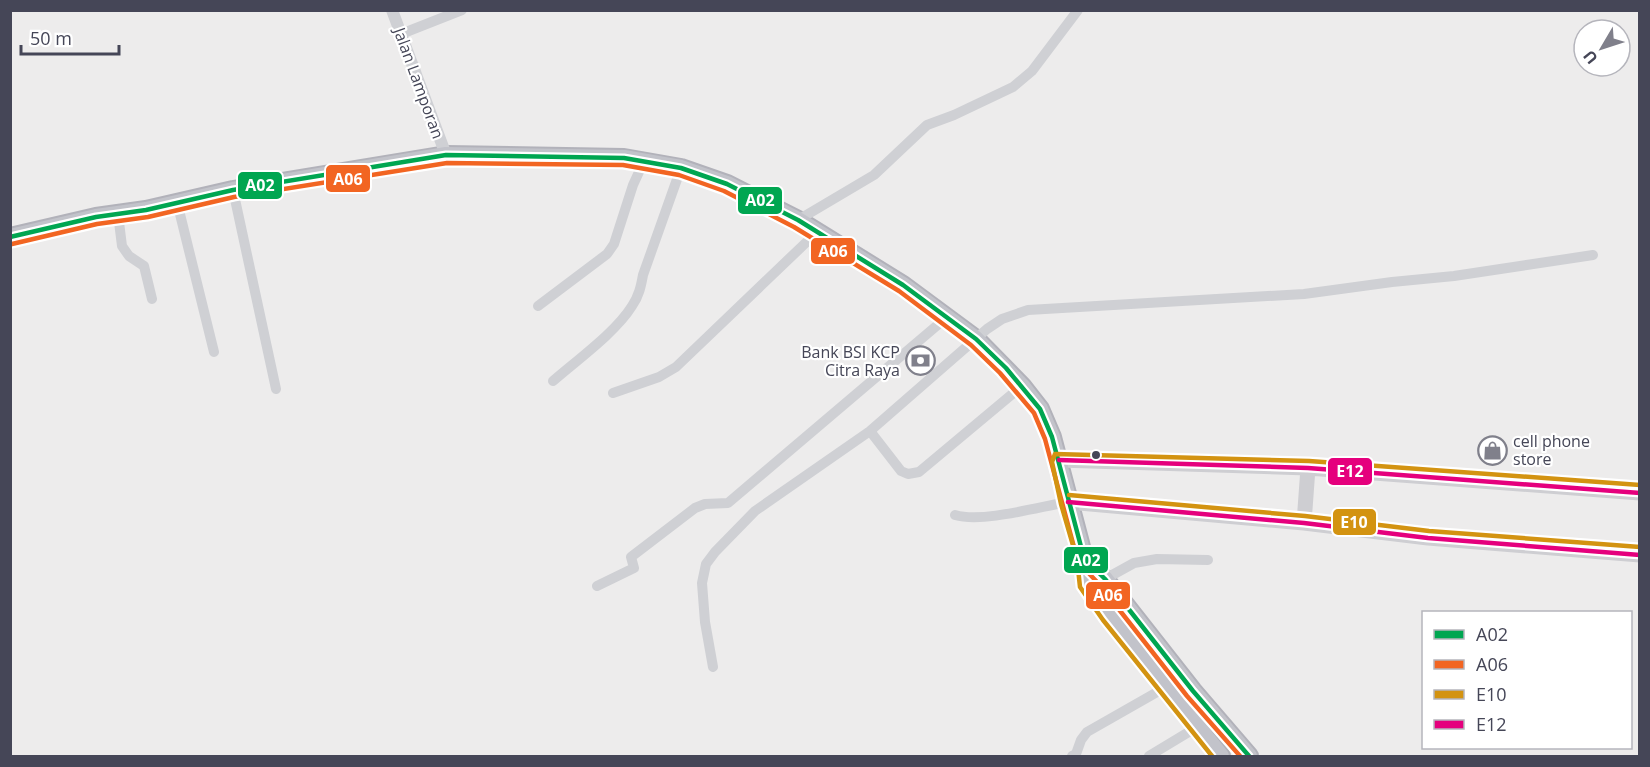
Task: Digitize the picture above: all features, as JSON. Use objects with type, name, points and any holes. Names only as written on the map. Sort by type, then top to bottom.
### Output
[{"type":"highway","points":[[10,237],[232,190],[446,155],[644,160],[681,168],[727,184],[798,220],[903,285],[976,339],[1022,386],[1040,409],[1052,437],[1084,558],[1087,583],[1109,615],[1221,756]]},
{"type":"highway","points":[[1084,558],[1105,579],[1193,691],[1249,756]]},
{"type":"main road","points":[[1059,460],[1308,468],[1635,494]]},
{"type":"main road","points":[[1304,523],[1308,468]]},
{"type":"main road","points":[[1068,502],[1304,523],[1428,538],[1635,552]]},
{"type":"street","name":"Jalan Lamporan","points":[[392,10],[446,155]]},
{"type":"street","points":[[401,34],[462,10]]},
{"type":"street","points":[[798,220],[874,175],[927,125],[1013,87],[1032,71],[1078,10]]},
{"type":"street","points":[[538,306],[607,254],[614,244],[633,185],[644,160]]},
{"type":"street","points":[[553,381],[609,331],[633,305],[640,291],[643,275],[681,168]]},
{"type":"street","points":[[232,190],[276,389]]},
{"type":"street","points":[[177,202],[214,352]]},
{"type":"street","points":[[118,214],[122,246],[129,256],[144,266],[152,299]]},
{"type":"street","points":[[613,393],[659,377],[676,367],[817,232]]},
{"type":"street","points":[[713,667],[703,600],[702,583],[706,564],[755,511],[870,431],[1002,319],[1028,310],[1304,294],[1454,276],[1593,255]]},
{"type":"street","points":[[597,586],[634,568],[631,558],[695,508],[705,504],[728,503],[947,317]]},
{"type":"street","points":[[870,431],[901,471],[908,474],[919,472],[1022,386]]},
{"type":"street","points":[[955,515],[965,518],[981,517],[1068,502]]},
{"type":"street","points":[[1105,579],[1134,563],[1157,559],[1208,560]]},
{"type":"street","points":[[1076,756],[1081,740],[1088,732],[1166,687]]},
{"type":"street","points":[[1149,756],[1197,727]]},
{"type":"transit line","name":"A02","points":[[10,237],[96,217],[146,210],[233,190],[446,155],[624,158],[681,168],[727,184],[798,220],[903,285],[976,339],[1006,368],[1040,409],[1052,437],[1084,558],[1105,579],[1193,691],[1249,756]]},
{"type":"transit line","name":"A06","points":[[12,244],[97,224],[148,217],[234,197],[447,163],[623,165],[679,175],[724,191],[794,227],[899,291],[971,345],[1000,373],[1034,413],[1045,439],[1078,562],[1099,584],[1187,696],[1240,756]]},
{"type":"transit line","name":"E10","points":[[1212,756],[1103,620],[1080,587],[1077,559],[1052,462],[1055,454],[1309,461],[1640,485]]},
{"type":"transit line","name":"E12","points":[[1059,460],[1308,468],[1640,493]]},
{"type":"transit line","name":"E10","points":[[1069,495],[1305,516],[1429,531],[1640,547]]},
{"type":"transit line","name":"E12","points":[[1068,502],[1304,523],[1428,538],[1640,555]]},
{"type":"place","name":"Bank BSI KCP Citra Raya","points":[[921,361]]},
{"type":"place","name":"cell phone store","points":[[1492,450]]}]
